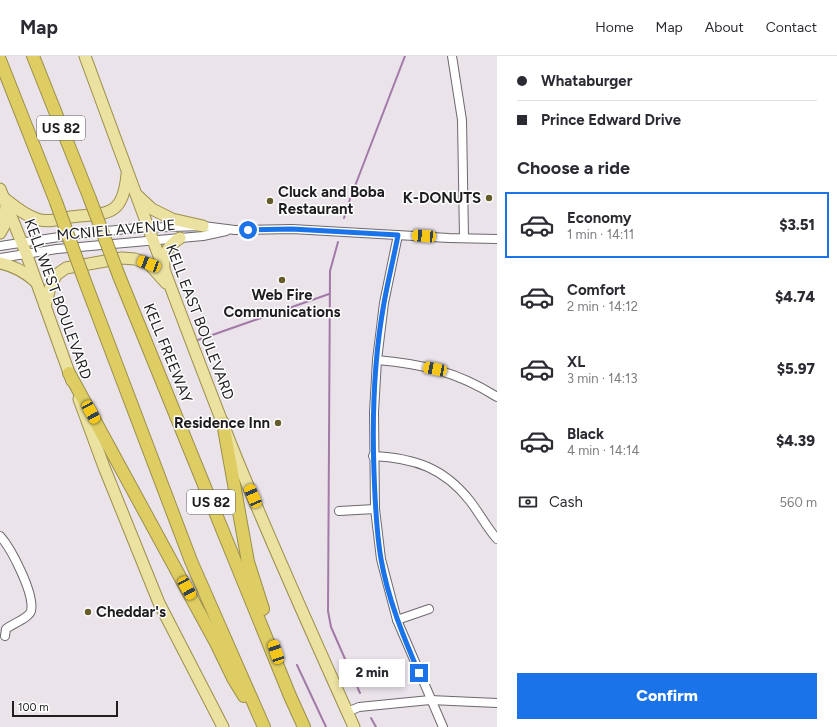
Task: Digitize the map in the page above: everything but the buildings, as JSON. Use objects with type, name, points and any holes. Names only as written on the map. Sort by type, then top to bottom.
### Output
[{"type":"highway","name":"KELL FREEWAY","points":[[33,56],[119,276],[304,727]]},
{"type":"highway","name":"US 82","points":[[0,60],[56,202],[191,561],[264,727]]},
{"type":"highway","points":[[69,373],[212,636],[233,678],[264,727]]},
{"type":"highway","points":[[223,423],[248,562],[290,696]]},
{"type":"main road","name":"KELL EAST BOULEVARD","points":[[85,56],[152,240],[223,423],[296,596],[354,727]]},
{"type":"main road","points":[[3,197],[24,214],[39,220],[109,213],[118,205],[126,189],[127,172]]},
{"type":"main road","points":[[136,194],[152,209],[172,219],[203,226]]},
{"type":"main road","points":[[0,233],[4,226],[3,197]]},
{"type":"main road","name":"KELL WEST BOULEVARD","points":[[3,197],[22,242],[104,467],[159,603],[223,727]]},
{"type":"main road","points":[[165,273],[163,265],[164,256],[173,242],[180,238]]},
{"type":"main road","points":[[45,306],[50,288],[56,275],[66,268],[122,258],[135,259],[149,264],[171,290]]},
{"type":"main road","points":[[0,263],[24,271],[36,282]]},
{"type":"street","points":[[452,56],[462,120],[464,238]]},
{"type":"street","name":"MCNIEL AVENUE","points":[[0,246],[85,233],[148,228],[203,226],[235,230],[292,229],[497,239]]},
{"type":"street","name":"MCNIEL AVENUE","points":[[0,258],[57,249],[203,236],[235,230]]},
{"type":"street","points":[[398,235],[384,303],[377,360],[374,412],[375,509],[381,559],[397,620],[430,700],[443,727]]},
{"type":"street","points":[[377,360],[399,362],[435,369],[464,378],[497,397]]},
{"type":"street","points":[[374,456],[390,457],[416,462],[437,472],[461,490],[497,539]]},
{"type":"street","points":[[339,511],[375,509]]},
{"type":"street","points":[[0,536],[13,554],[31,602],[31,611],[26,617],[12,624],[6,629],[5,636]]},
{"type":"street","points":[[397,620],[429,608]]},
{"type":"street","points":[[347,712],[359,707],[430,700],[497,703]]},
{"type":"waterway","points":[[344,218],[405,56]]},
{"type":"waterway","points":[[338,242],[330,271],[328,611],[331,627],[360,693]]},
{"type":"waterway","points":[[198,340],[329,294]]},
{"type":"waterway","points":[[297,665],[326,727]]},
{"type":"waterway","points":[[371,718],[376,727]]},
{"type":"place","name":"K-DONUTS","points":[[489,198]]},
{"type":"place","name":"Cluck and Boba Restaurant","points":[[270,201]]},
{"type":"place","name":"Web Fire Communications","points":[[282,280]]},
{"type":"place","name":"Residence Inn","points":[[278,423]]},
{"type":"place","name":"Cheddar's","points":[[88,612]]},
{"type":"route","points":[[248,230],[292,229],[398,235],[384,303],[377,360],[374,412],[375,509],[381,559],[389,593],[397,620],[419,673]]}]
